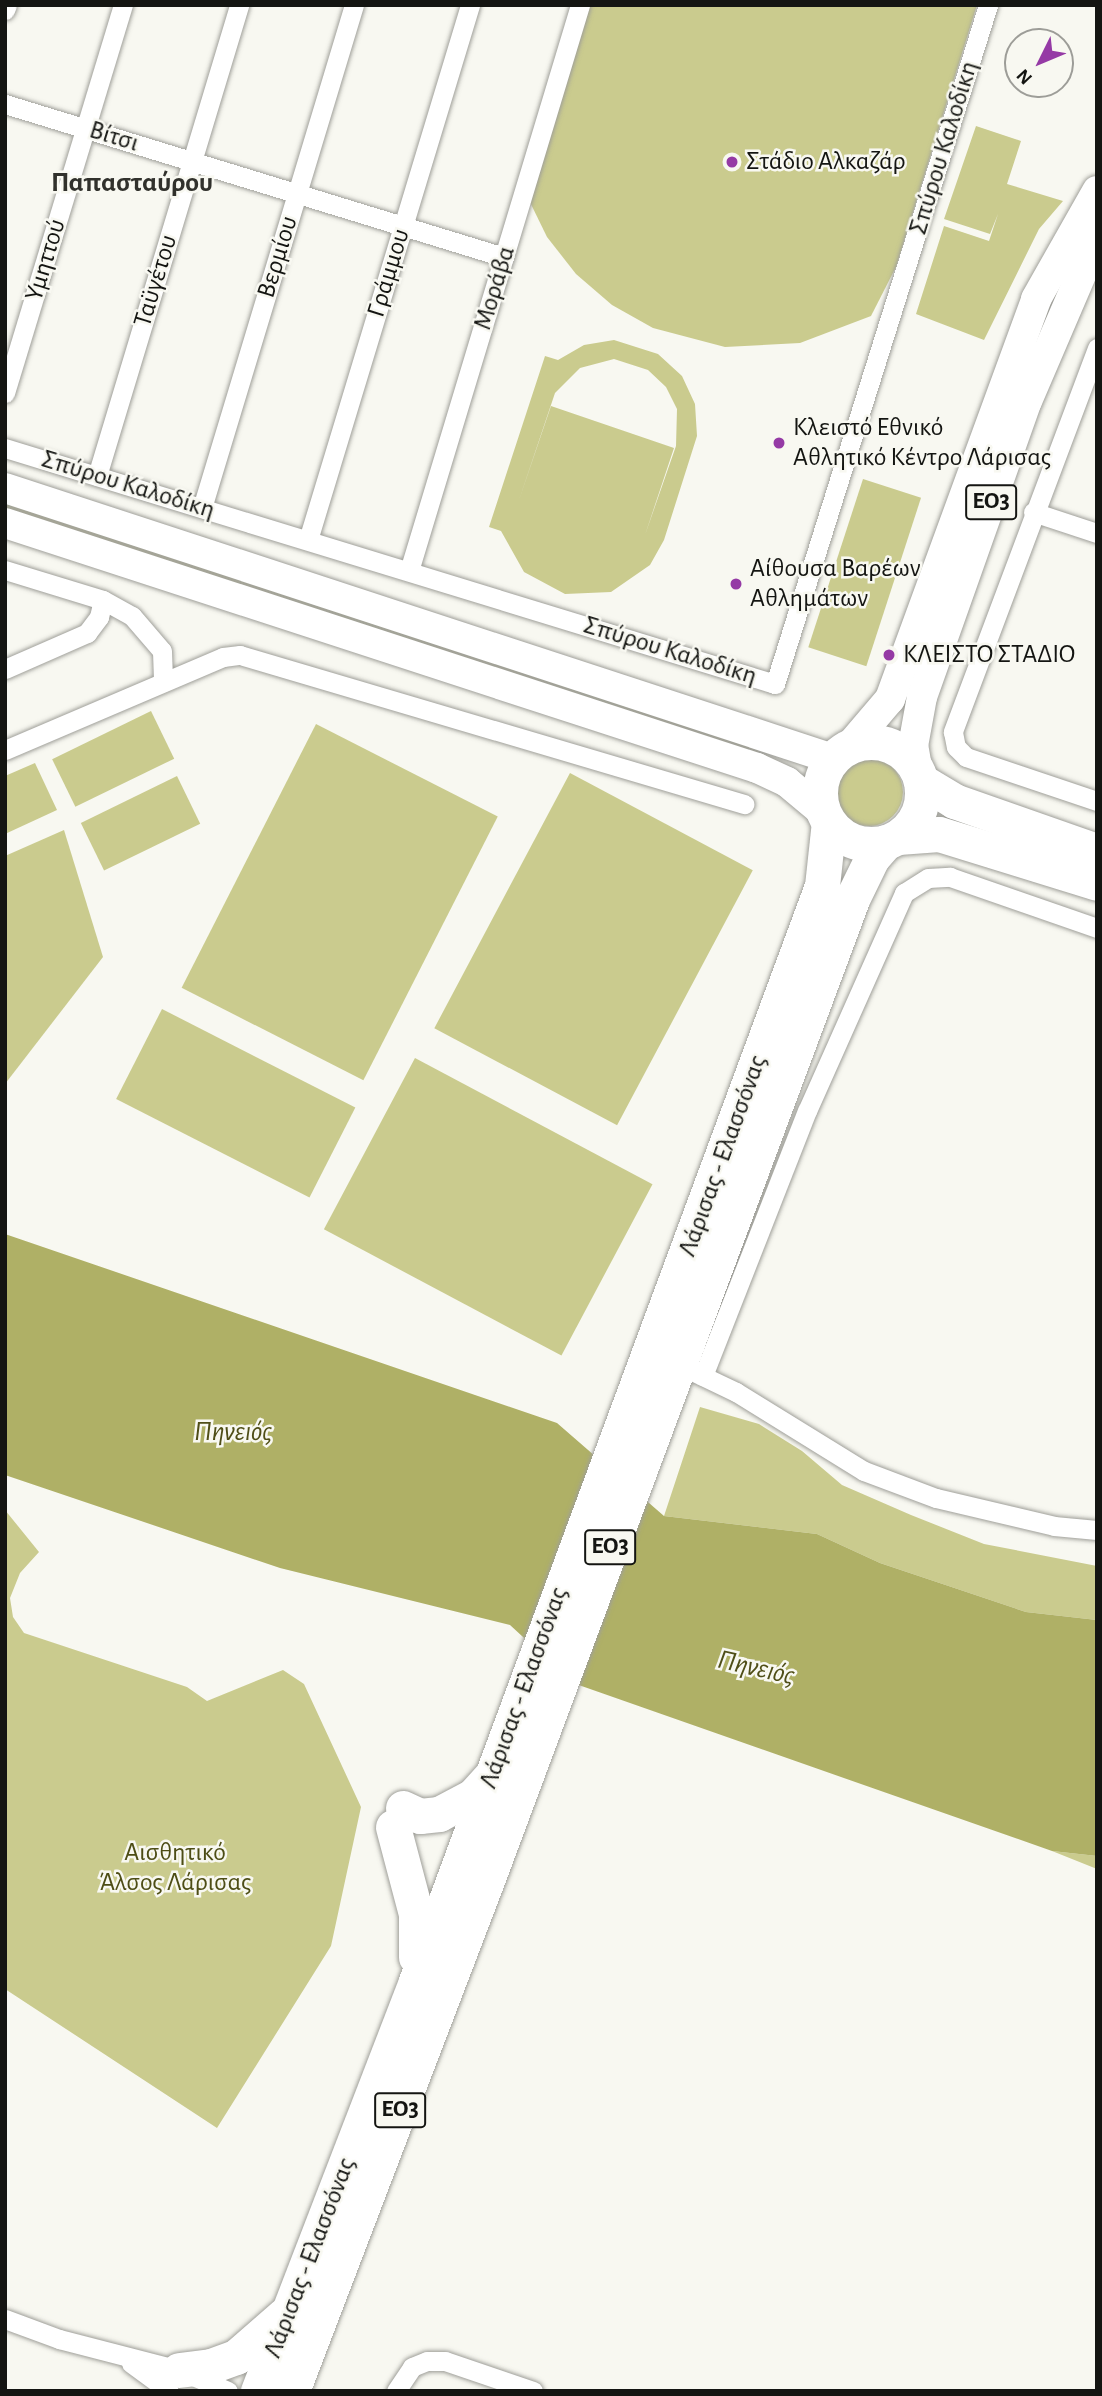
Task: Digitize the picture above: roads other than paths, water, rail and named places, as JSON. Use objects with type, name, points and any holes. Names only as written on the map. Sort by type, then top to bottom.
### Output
[{"type":"highway","points":[[841,753],[869,742],[889,745],[906,756],[919,777],[954,801],[1097,851]]},
{"type":"highway","name":"ΕΟ3","points":[[827,817],[820,794],[841,753]]},
{"type":"highway","name":"ΕΟ3","points":[[892,840],[919,813],[919,777]]},
{"type":"highway","points":[[827,817],[854,841],[892,840],[939,834],[970,841],[1097,883]]},
{"type":"highway","name":"Λάρισας - Ελασσόνας","points":[[292,2391],[536,1699],[668,1372],[770,1072],[829,861],[827,817]]},
{"type":"highway","name":"Λάρισας - Ελασσόνας","points":[[770,1072],[862,873],[892,840]]},
{"type":"highway","name":"Λάρισας - Ελασσόνας","points":[[258,2391],[493,1774],[536,1699]]},
{"type":"highway","points":[[416,1981],[416,1914],[398,1818],[439,1814],[473,1796],[493,1774]]},
{"type":"highway","points":[[278,2391],[321,2269],[334,2195]]},
{"type":"highway","points":[[174,2380],[236,2357],[289,2310]]},
{"type":"highway","points":[[310,2345],[320,2391]]},
{"type":"main road","name":"ΕΟ3","points":[[841,753],[890,699],[1036,299],[1097,191]]},
{"type":"main road","name":"ΕΟ3","points":[[919,777],[913,746],[922,697],[1027,401],[1097,238]]},
{"type":"main road","points":[[5,488],[841,753]]},
{"type":"main road","points":[[5,523],[757,768],[788,782],[827,817]]},
{"type":"street","name":"Υμηττού","points":[[5,393],[123,5]]},
{"type":"street","name":"Ταϋγέτου","points":[[97,476],[239,5]]},
{"type":"street","name":"Βερμίου","points":[[202,508],[354,5]]},
{"type":"street","name":"Γράμμου","points":[[307,540],[470,5]]},
{"type":"street","name":"Μοράβα","points":[[409,571],[580,5]]},
{"type":"street","name":"Σπύρου Καλοδίκη","points":[[5,448],[775,684],[988,5]]},
{"type":"street","name":"Βίτσι","points":[[5,104],[504,257]]},
{"type":"street","points":[[1097,348],[1032,512],[955,725],[953,740],[966,757],[1097,801]]},
{"type":"street","points":[[1032,512],[1097,533]]},
{"type":"street","points":[[5,570],[103,600],[138,621],[155,638],[162,651],[163,682]]},
{"type":"street","points":[[5,669],[87,633],[99,617],[103,600]]},
{"type":"street","points":[[5,750],[223,657],[240,655],[744,804]]},
{"type":"street","points":[[1097,928],[950,877],[928,878],[904,893],[807,1111],[668,1372],[864,1471],[936,1498],[1054,1526],[1097,1530]]},
{"type":"street","points":[[5,2319],[125,2358],[174,2380],[228,2391]]},
{"type":"street","points":[[396,2391],[412,2367],[427,2361],[446,2361],[533,2391]]},
{"type":"water","name":"Πηνειός","points":[[5,1234],[557,1423],[664,1516],[817,1534],[880,1563],[1026,1612],[1097,1620],[1097,1856],[1052,1851],[573,1683],[510,1625],[280,1568],[5,1475]]},
{"type":"place","name":"Στάδιο Αλκαζάρ","points":[[732,162]]},
{"type":"place","name":"Κλειστό Εθνικό Αθλητικό Κέντρο Λάρισας","points":[[779,443]]},
{"type":"place","name":"Αίθουσα Βαρέων Αθλημάτων","points":[[736,584]]},
{"type":"place","name":"ΚΛΕΙΣΤΟ ΣΤΑΔΙΟ","points":[[889,655]]},
{"type":"district","name":"Παπασταύρου","points":[[132,183]]},
{"type":"park label","name":"Αισθητικό Άλσος Λάρισας","points":[[175,1868]]}]
